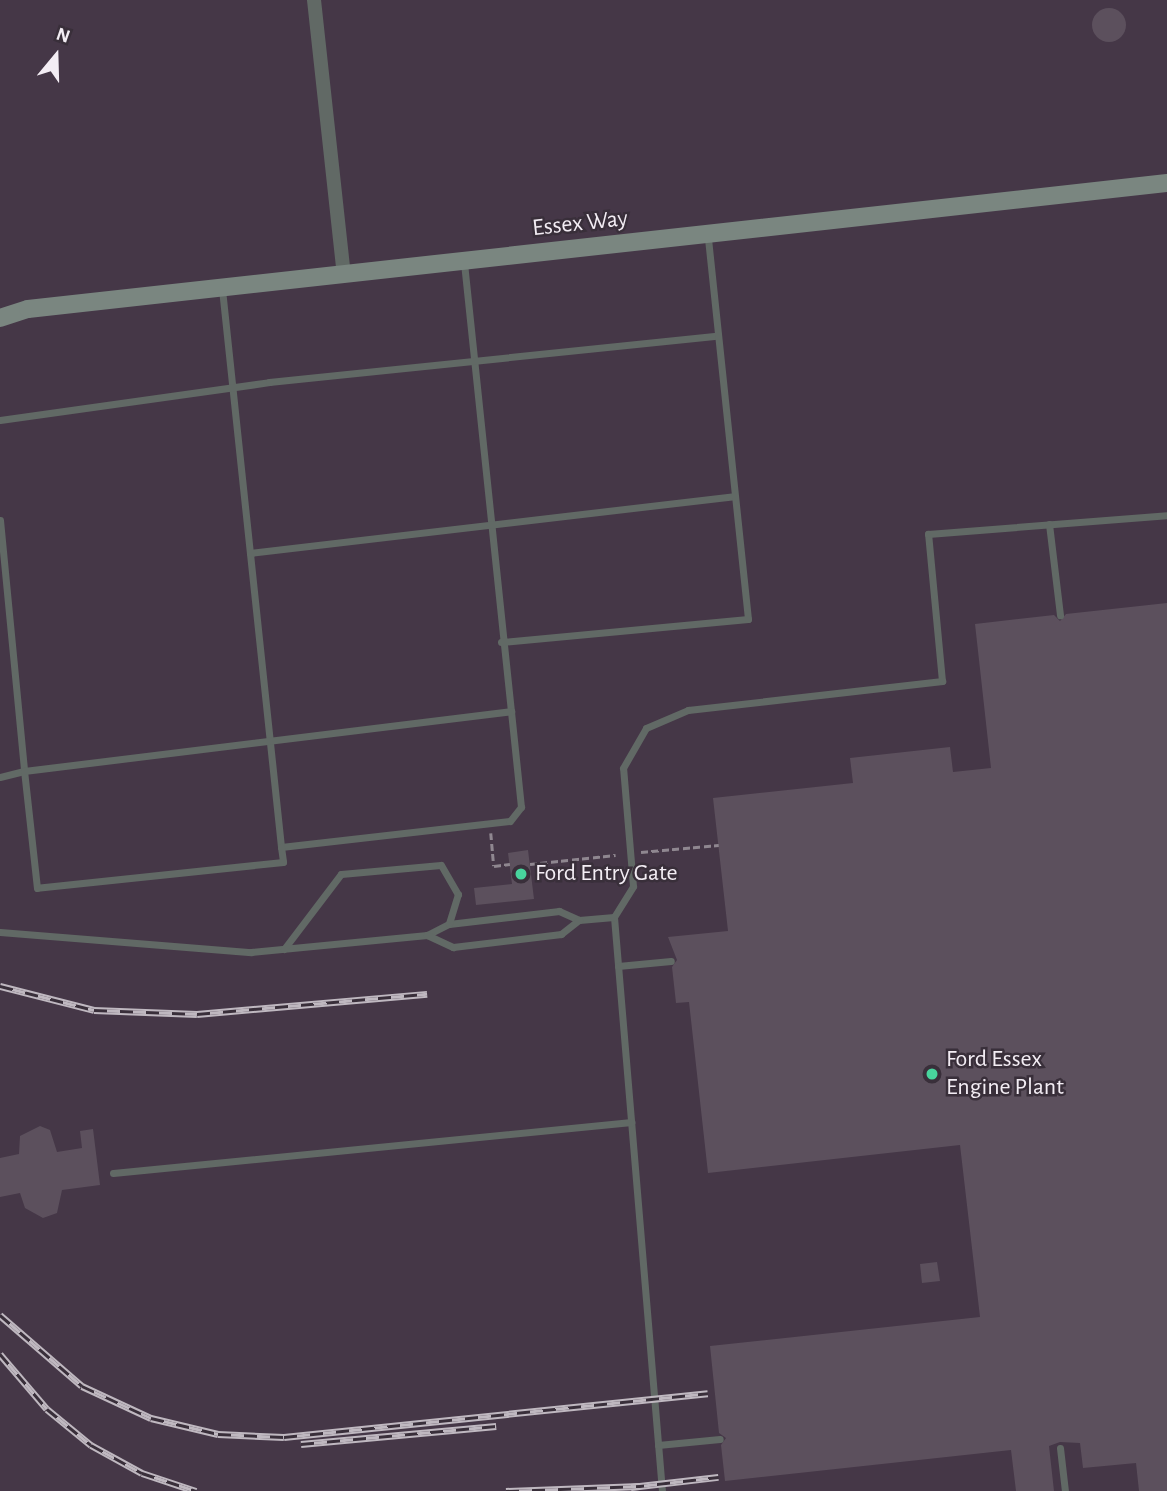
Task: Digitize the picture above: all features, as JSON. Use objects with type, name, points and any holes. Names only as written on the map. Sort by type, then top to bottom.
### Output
[{"type":"street","points":[[314,0],[344,275]]},
{"type":"street","name":"Essex Way","points":[[0,318],[28,309],[1167,183]]},
{"type":"lane","points":[[501,642],[748,619],[732,496],[708,234]]},
{"type":"lane","points":[[281,847],[510,821],[521,807],[501,642],[464,262]]},
{"type":"lane","points":[[0,520],[3,586],[37,888],[283,862],[222,288]]},
{"type":"lane","points":[[0,420],[232,388],[717,336]]},
{"type":"lane","points":[[250,553],[732,496]]},
{"type":"lane","points":[[662,1491],[614,918],[632,886],[623,768],[646,728],[688,709],[942,681],[928,534],[1167,515]]},
{"type":"lane","points":[[1049,524],[1060,615]]},
{"type":"lane","points":[[0,777],[24,771],[511,711]]},
{"type":"lane","points":[[284,949],[341,874],[441,865],[458,894],[449,924]]},
{"type":"lane","points":[[0,932],[176,950],[284,949],[427,935],[449,924],[559,911],[579,920],[614,918]]},
{"type":"lane","points":[[427,935],[453,947],[561,934],[579,920]]},
{"type":"lane","points":[[618,966],[671,961]]},
{"type":"lane","points":[[113,1173],[631,1122]]},
{"type":"lane","points":[[658,1445],[720,1439]]},
{"type":"lane","points":[[1060,1448],[1065,1491]]},
{"type":"path","points":[[489,823],[494,866],[510,864]]},
{"type":"path","points":[[641,852],[719,845]]},
{"type":"path","points":[[530,864],[616,855]]},
{"type":"shaded area","points":[[0,0],[1167,0],[1167,1491],[0,1491]]},
{"type":"building","points":[[1109,8],[1121,13],[1126,25],[1121,37],[1109,42],[1097,37],[1092,25],[1097,13]]},
{"type":"building","name":"Ford Essex Engine Plant","points":[[1167,603],[1167,1491],[1139,1491],[1136,1463],[1083,1468],[1080,1443],[1060,1442],[1049,1446],[1054,1491],[1016,1491],[1011,1450],[725,1481],[721,1445],[726,1438],[719,1433],[710,1346],[980,1317],[960,1145],[708,1173],[689,1002],[676,1003],[672,967],[677,960],[668,937],[728,931],[713,798],[853,783],[850,758],[950,747],[953,772],[991,768],[975,624],[1054,615],[1060,621],[1066,614]]},
{"type":"building","name":"Ford Entry Gate","points":[[528,850],[534,899],[476,905],[474,888],[512,884],[508,853]]},
{"type":"building","points":[[40,1126],[50,1130],[57,1152],[82,1148],[80,1131],[93,1129],[100,1185],[62,1190],[57,1213],[43,1218],[25,1208],[20,1193],[0,1197],[0,1158],[19,1154],[20,1136]]},
{"type":"building","points":[[937,1262],[940,1281],[922,1283],[920,1264]]},
{"type":"railway","points":[[0,986],[94,1010],[197,1014],[427,994]]},
{"type":"railway","points":[[0,1315],[82,1386],[151,1418],[218,1434],[284,1437],[708,1393]]},
{"type":"railway","points":[[0,1354],[47,1409],[91,1445],[142,1473],[196,1491]]},
{"type":"railway","points":[[301,1444],[496,1426]]},
{"type":"railway","points":[[631,1487],[718,1477]]},
{"type":"railway","points":[[506,1491],[640,1486]]},
{"type":"place","name":"Ford Entry Gate","points":[[521,874]]},
{"type":"place","name":"Ford Essex Engine Plant","points":[[932,1074]]}]
